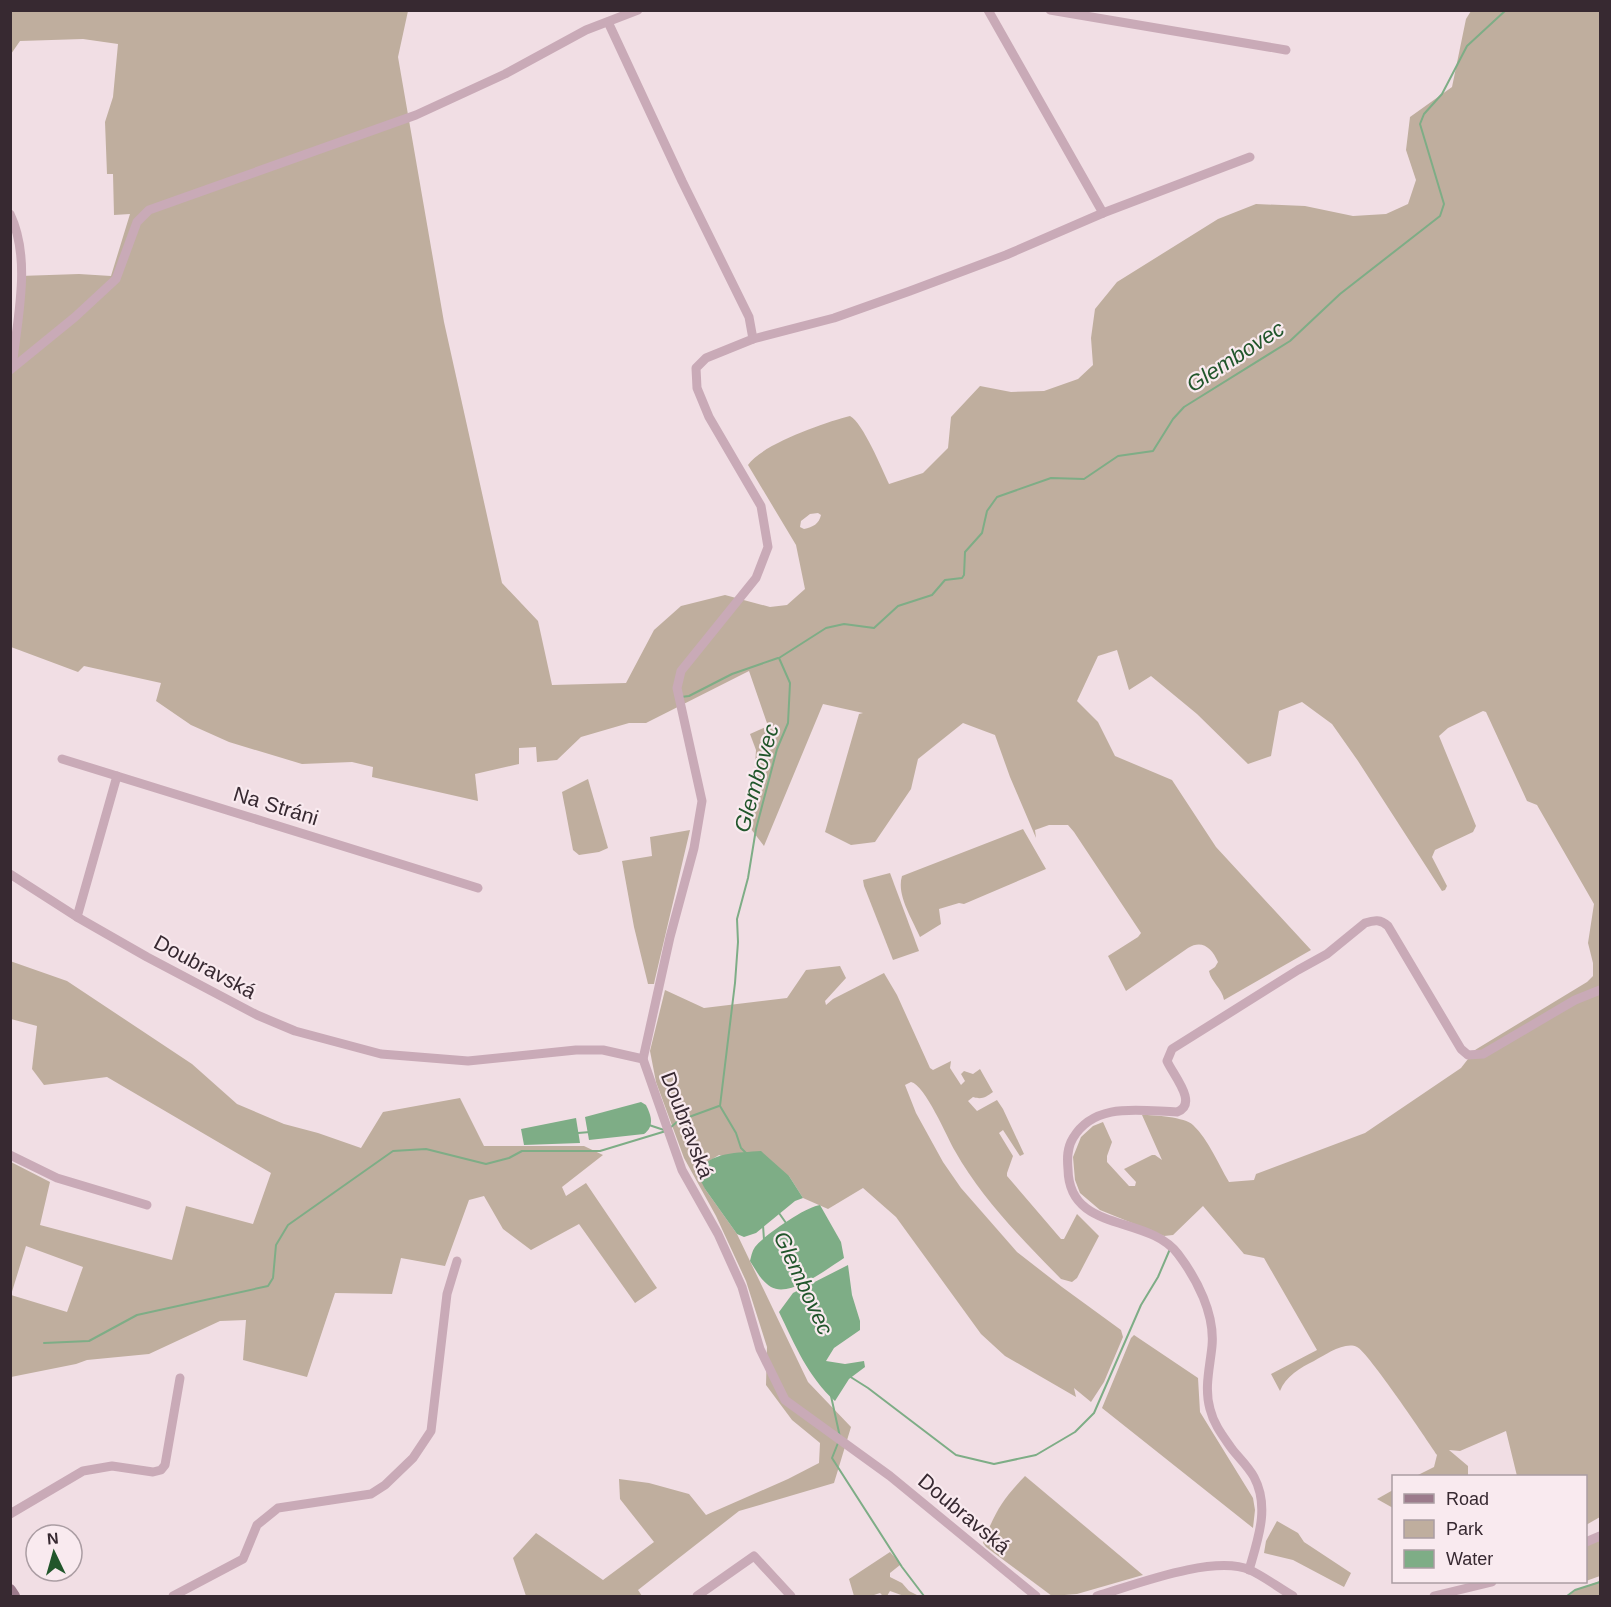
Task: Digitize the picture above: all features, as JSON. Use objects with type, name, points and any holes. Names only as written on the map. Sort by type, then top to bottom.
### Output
[{"type":"main road","points":[[10,1590],[14,1596]]},
{"type":"street","points":[[11,369],[75,317],[116,279],[137,222],[149,210],[416,115],[505,74],[586,30],[638,10]]},
{"type":"street","points":[[988,10],[1103,213]]},
{"type":"street","points":[[1050,10],[1286,50]]},
{"type":"street","points":[[608,22],[682,182],[749,317],[753,339]]},
{"type":"street","points":[[643,1059],[670,937],[694,848],[702,801],[677,688],[681,671],[756,578],[768,546],[761,506],[709,417],[697,388],[696,368],[706,358],[753,339],[834,318],[910,291],[1006,255],[1103,213],[1250,157]]},
{"type":"street","points":[[10,213],[18,230],[21,268],[11,369]]},
{"type":"street","name":"Na Stráni","points":[[62,759],[478,888]]},
{"type":"street","points":[[77,916],[117,776]]},
{"type":"street","name":"Doubravská","points":[[10,874],[147,957],[257,1015],[295,1031],[381,1054],[468,1061],[603,1050],[643,1059],[682,1170],[718,1234],[742,1287],[760,1349],[785,1400],[890,1476],[1035,1596]]},
{"type":"street","points":[[1249,1570],[1263,1508],[1260,1491],[1248,1467],[1220,1433],[1210,1409],[1207,1384],[1212,1343],[1211,1323],[1200,1292],[1177,1252],[1167,1243],[1096,1215],[1081,1205],[1071,1191],[1068,1178],[1067,1152],[1072,1139],[1085,1123],[1113,1110],[1177,1112],[1182,1110],[1186,1096],[1167,1061],[1172,1049],[1327,954],[1365,923],[1372,920],[1378,920],[1388,926],[1461,1049],[1468,1055],[1483,1054],[1565,1005],[1600,990]]},
{"type":"street","points":[[10,1155],[57,1178],[147,1206]]},
{"type":"street","points":[[173,1596],[243,1559],[257,1525],[278,1508],[371,1494],[385,1485],[413,1458],[432,1431],[447,1294],[456,1261]]},
{"type":"street","points":[[10,1514],[83,1471],[112,1466],[153,1472],[161,1470],[165,1465],[180,1378]]},
{"type":"street","points":[[697,1596],[754,1556],[791,1596]]},
{"type":"street","points":[[1097,1596],[1171,1574],[1234,1566],[1249,1570],[1293,1596]]},
{"type":"street","points":[[1434,1596],[1484,1583]]},
{"type":"green space","points":[[11,11],[408,11],[398,57],[444,322],[502,583],[538,621],[552,685],[626,683],[654,630],[681,606],[725,595],[770,607],[787,605],[805,589],[796,545],[748,465],[766,449],[826,423],[850,416],[861,427],[889,484],[923,473],[948,448],[951,417],[980,386],[1011,392],[1044,391],[1078,379],[1093,365],[1091,338],[1095,309],[1117,282],[1218,219],[1256,204],[1305,206],[1353,216],[1386,214],[1408,204],[1416,180],[1406,150],[1410,117],[1452,87],[1466,19],[1471,11],[1600,11],[1600,1517],[1587,1524],[1587,1475],[1517,1475],[1506,1431],[1460,1451],[1449,1450],[1468,1466],[1468,1475],[1418,1475],[1434,1467],[1437,1455],[1385,1379],[1357,1347],[1341,1347],[1304,1366],[1290,1377],[1280,1391],[1271,1374],[1317,1350],[1264,1258],[1244,1254],[1203,1206],[1173,1235],[1164,1236],[1100,1210],[1080,1193],[1075,1180],[1073,1157],[1081,1137],[1093,1126],[1103,1122],[1112,1142],[1107,1162],[1129,1186],[1135,1186],[1136,1182],[1124,1169],[1152,1155],[1162,1160],[1142,1115],[1169,1117],[1189,1122],[1204,1138],[1229,1182],[1254,1180],[1256,1174],[1365,1133],[1461,1068],[1475,1050],[1587,982],[1593,976],[1593,963],[1588,943],[1594,904],[1537,805],[1527,801],[1486,712],[1483,711],[1448,728],[1439,736],[1476,826],[1473,832],[1435,850],[1432,857],[1447,886],[1442,891],[1332,724],[1302,702],[1279,711],[1271,756],[1248,764],[1197,714],[1151,676],[1129,690],[1117,650],[1098,656],[1077,701],[1098,722],[1115,756],[1172,780],[1216,847],[1311,950],[1224,1000],[1209,971],[1218,962],[1210,949],[1198,944],[1188,948],[1126,991],[1108,956],[1141,933],[1068,825],[1049,825],[1035,830],[1036,838],[995,735],[963,723],[918,759],[911,789],[875,842],[851,845],[825,832],[859,714],[863,713],[823,704],[764,846],[751,829],[756,750],[750,734],[768,726],[749,671],[646,723],[629,723],[581,737],[557,760],[537,762],[536,747],[519,748],[519,764],[475,774],[478,801],[372,777],[373,767],[352,762],[302,764],[229,742],[191,725],[156,701],[161,683],[84,666],[78,672],[11,647],[10,356],[20,276],[79,274],[111,276],[130,214],[114,215],[113,174],[107,174],[105,122],[113,97],[118,44],[83,39],[20,41],[11,54]],"holes":[[[810,514],[821,515],[819,521],[804,529],[800,527],[801,521]]]},
{"type":"green space","points":[[588,779],[608,848],[579,855],[573,850],[562,792]]},
{"type":"green space","points":[[1023,829],[1046,869],[964,904],[959,903],[939,909],[941,924],[920,937],[903,899],[902,876]]},
{"type":"green space","points":[[690,830],[654,984],[648,984],[634,927],[622,861],[652,856],[650,837]]},
{"type":"green space","points":[[890,873],[919,951],[893,960],[863,880]]},
{"type":"green space","points":[[10,961],[67,981],[192,1064],[237,1104],[284,1124],[361,1148],[383,1112],[460,1098],[484,1146],[584,1146],[603,1155],[562,1187],[566,1196],[586,1183],[657,1288],[635,1303],[579,1224],[531,1250],[503,1229],[484,1196],[469,1200],[445,1266],[401,1258],[392,1294],[335,1293],[307,1377],[243,1360],[246,1320],[220,1321],[149,1354],[87,1360],[11,1377],[11,1295],[11,1162],[50,1182],[40,1225],[172,1260],[186,1206],[253,1224],[271,1173],[107,1077],[44,1085],[32,1069],[37,1026],[11,1019]],"holes":[[[26,1246],[83,1267],[67,1312],[11,1295]]]},
{"type":"green space","points":[[840,966],[846,978],[825,1001],[826,1005],[833,999],[884,973],[897,995],[930,1068],[933,1070],[951,1061],[950,1068],[961,1085],[965,1081],[961,1074],[964,1071],[973,1074],[980,1069],[993,1092],[984,1098],[973,1097],[968,1101],[977,1111],[997,1100],[1024,1154],[1020,1156],[1003,1130],[999,1133],[1013,1156],[1007,1176],[1061,1239],[1064,1239],[1077,1214],[1099,1236],[1077,1278],[1072,1282],[1061,1279],[1004,1218],[978,1186],[955,1151],[923,1092],[911,1082],[905,1085],[916,1113],[943,1162],[961,1188],[1017,1252],[1121,1330],[1123,1337],[1104,1382],[1091,1402],[1074,1388],[1076,1397],[1005,1356],[981,1334],[896,1217],[863,1188],[828,1209],[803,1198],[789,1176],[719,1155],[701,1166],[705,1189],[737,1234],[808,1382],[851,1427],[834,1483],[739,1511],[638,1590],[642,1596],[526,1596],[513,1558],[536,1533],[603,1580],[654,1542],[620,1499],[619,1479],[649,1483],[689,1494],[706,1515],[819,1463],[820,1443],[792,1420],[766,1385],[767,1347],[746,1281],[716,1216],[684,1158],[656,1082],[650,1051],[665,990],[704,1008],[787,998],[806,970]]},
{"type":"green space","points":[[1134,1335],[1198,1378],[1200,1412],[1253,1498],[1255,1510],[1253,1528],[1102,1408]]},
{"type":"green space","points":[[1025,1476],[1143,1575],[1077,1594],[1052,1596],[986,1547],[983,1543],[995,1515],[1010,1492]]},
{"type":"green space","points":[[1392,1491],[1392,1507],[1377,1499]]},
{"type":"green space","points":[[1277,1521],[1298,1533],[1304,1542],[1351,1573],[1344,1587],[1293,1560],[1264,1553],[1266,1541]]},
{"type":"green space","points":[[1600,1539],[1600,1576],[1587,1581],[1587,1545]]},
{"type":"green space","points":[[890,1552],[900,1565],[890,1573],[890,1577],[919,1596],[904,1596],[890,1591],[887,1596],[880,1593],[871,1596],[854,1596],[849,1579]]},
{"type":"green space","points":[[1600,1581],[1600,1596],[1568,1596],[1576,1590]]},
{"type":"water","points":[[641,1102],[646,1105],[651,1120],[650,1128],[644,1134],[589,1140],[585,1117]]},
{"type":"water","points":[[576,1118],[580,1143],[524,1145],[521,1129]]},
{"type":"water","points":[[761,1151],[789,1176],[803,1198],[795,1201],[756,1233],[744,1237],[737,1234],[705,1189],[697,1173],[709,1161],[725,1154]]},
{"type":"water","points":[[820,1205],[841,1242],[844,1258],[798,1286],[779,1289],[767,1285],[750,1261],[754,1249],[786,1222],[805,1210]]},
{"type":"water","points":[[848,1265],[860,1330],[834,1348],[826,1361],[845,1364],[864,1361],[865,1367],[849,1379],[835,1401],[825,1392],[810,1371],[779,1312],[793,1293]]},
{"type":"waterway","name":"Glembovec","points":[[746,1153],[741,1148],[736,1133],[720,1106],[735,983],[737,919],[748,878],[756,829],[777,749],[788,723],[790,683],[779,658],[826,628],[844,624],[874,628],[898,606],[932,595],[945,580],[962,578],[965,552],[982,533],[987,511],[997,497],[1051,478],[1084,479],[1118,456],[1153,451],[1173,419],[1184,407],[1290,341],[1340,294],[1440,216],[1444,204],[1420,124],[1424,114],[1442,94],[1467,46],[1506,10]]},
{"type":"waterway","points":[[681,697],[689,696],[732,674],[778,658]]},
{"type":"waterway","points":[[670,1128],[678,1121],[719,1106]]},
{"type":"waterway","points":[[649,1125],[664,1130]]},
{"type":"waterway","points":[[44,1343],[89,1341],[137,1315],[268,1286],[273,1278],[276,1245],[288,1225],[393,1151],[426,1149],[486,1164],[509,1158],[522,1151],[600,1151],[666,1131]]},
{"type":"waterway","points":[[578,1133],[590,1132]]},
{"type":"waterway","points":[[779,1213],[786,1223]]},
{"type":"waterway","name":"Glembovec","points":[[763,1225],[764,1240]]},
{"type":"waterway","points":[[849,1376],[956,1455],[994,1464],[1036,1455],[1075,1432],[1094,1413],[1141,1305],[1158,1277],[1170,1249]]},
{"type":"waterway","name":"Glembovec","points":[[831,1396],[840,1437]]},
{"type":"waterway","name":"Glembovec","points":[[838,1443],[832,1458],[902,1567],[924,1596]]},
{"type":"waterway","points":[[1567,1596],[1575,1590],[1600,1582]]}]
